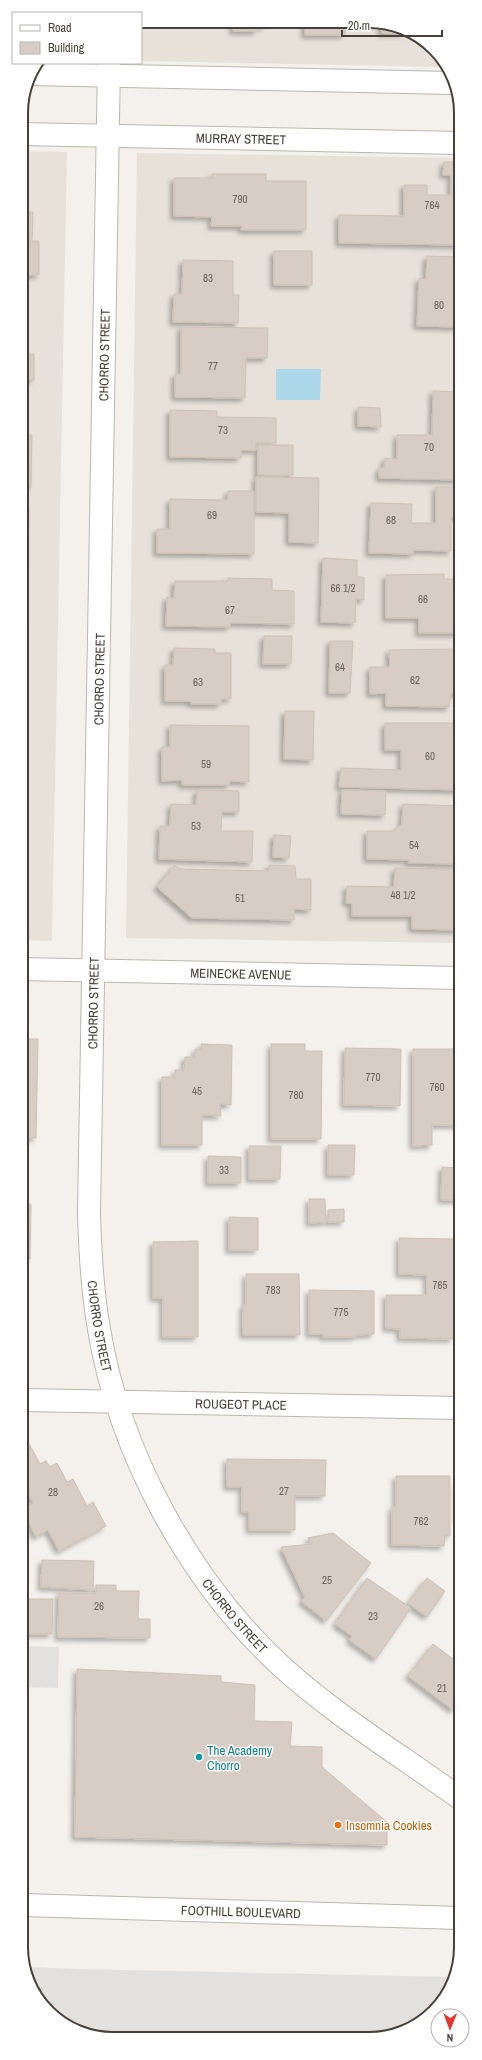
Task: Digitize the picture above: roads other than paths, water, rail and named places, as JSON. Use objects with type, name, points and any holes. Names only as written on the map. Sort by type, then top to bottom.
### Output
[{"type":"street","points":[[38,73],[109,69],[448,83]]},
{"type":"street","name":"CHORRO STREET","points":[[109,69],[89,1212],[91,1272],[99,1331],[116,1402],[131,1445],[143,1473],[185,1551],[239,1622],[280,1665],[326,1704],[454,1794]]},
{"type":"street","name":"MURRAY STREET","points":[[28,134],[454,143]]},
{"type":"street","name":"MEINECKE AVENUE","points":[[28,969],[454,978]]},
{"type":"street","name":"ROUGEOT PLACE","points":[[28,1400],[454,1408]]},
{"type":"street","name":"FOOTHILL BOULEVARD","points":[[28,1905],[454,1918]]},
{"type":"water","points":[[276,369],[321,369],[320,400],[276,400]]},
{"type":"place","name":"The Academy Chorro","points":[[199,1757]]},
{"type":"place","name":"Insomnia Cookies","points":[[338,1825]]}]
